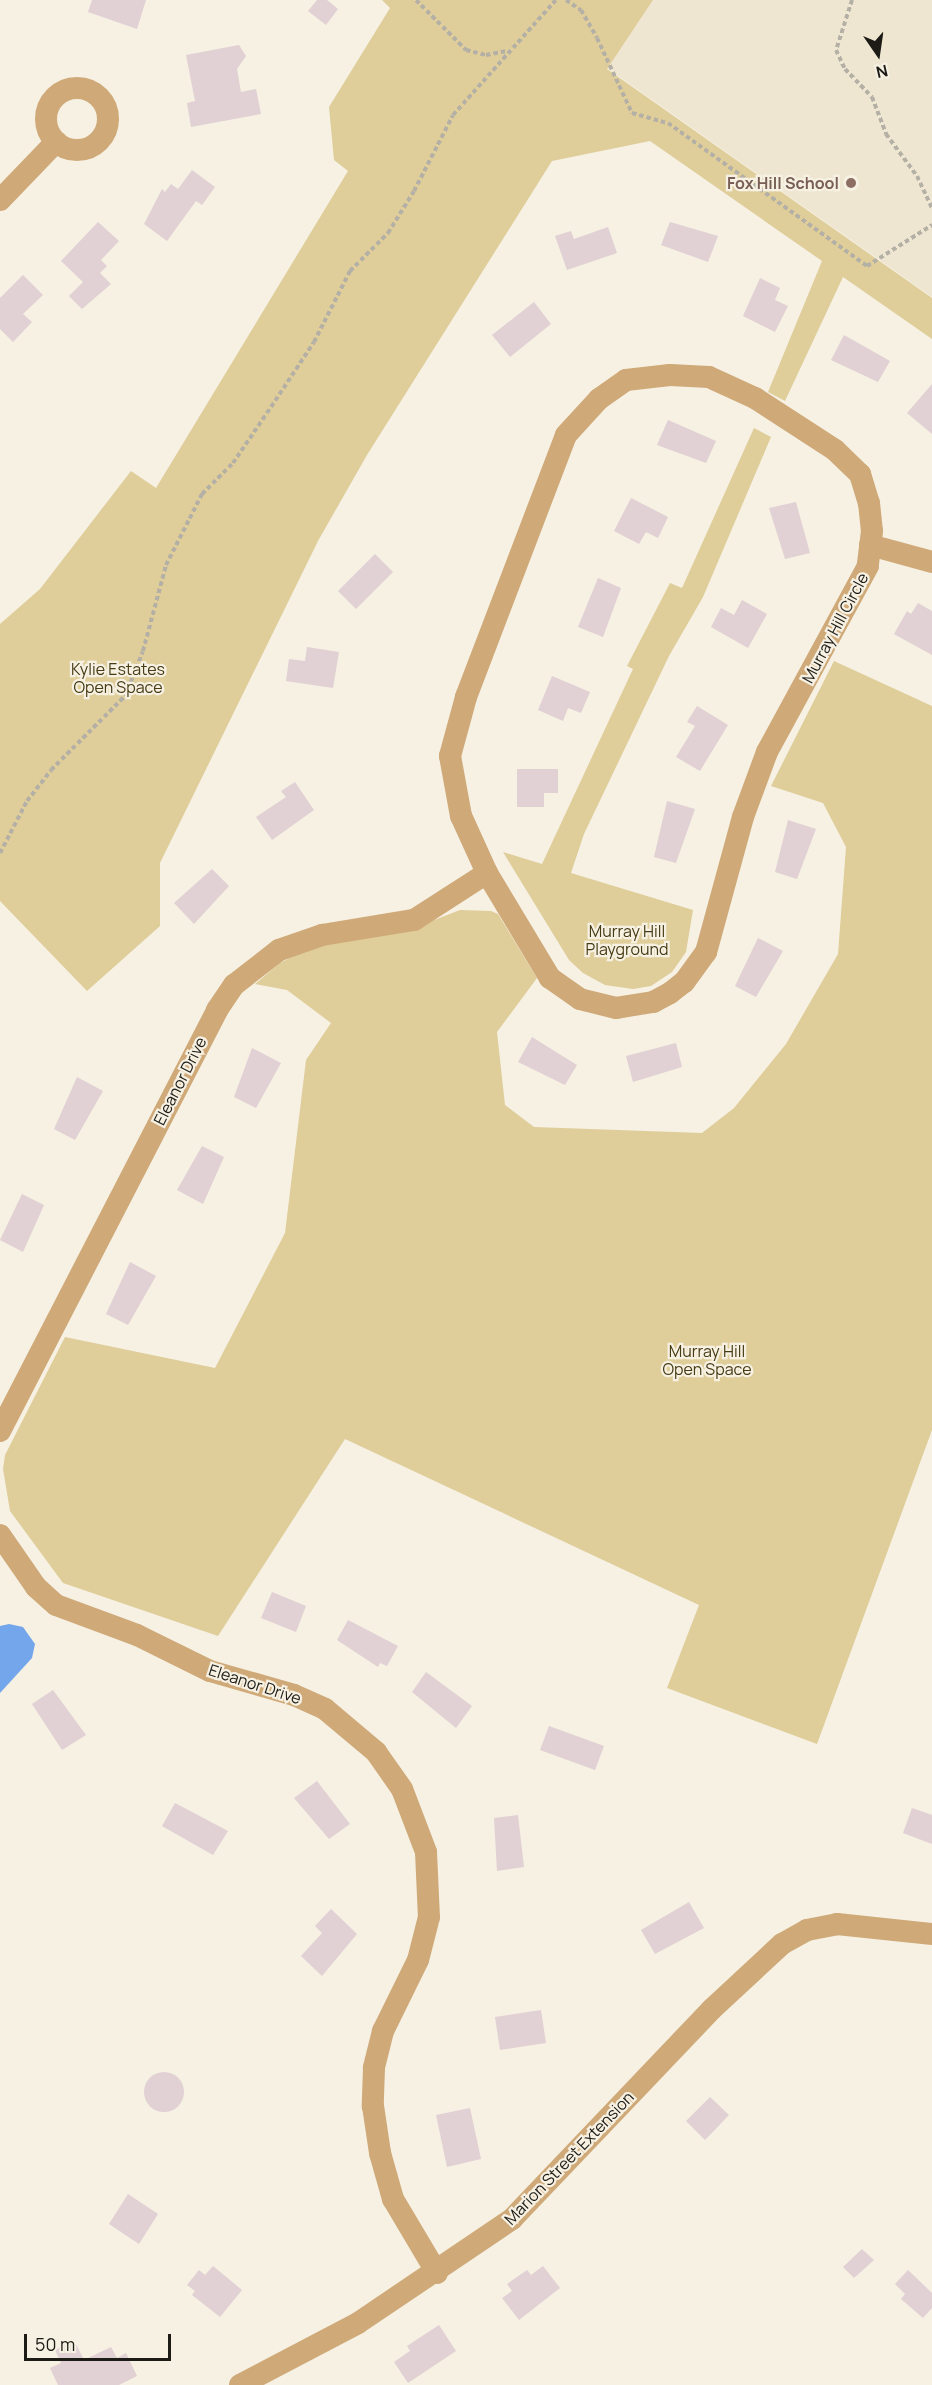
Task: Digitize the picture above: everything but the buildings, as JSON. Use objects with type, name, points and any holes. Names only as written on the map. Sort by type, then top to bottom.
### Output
[{"type":"street","points":[[0,200],[56,142]]},
{"type":"street","name":"Murray Hill Circle","points":[[670,375],[709,377],[755,398],[835,450],[860,474],[869,502],[870,545],[868,566],[767,752],[743,817],[706,952],[684,982],[653,1002],[616,1008],[580,999],[550,978],[487,873],[461,816],[450,756],[466,697],[566,435],[599,399],[626,380],[670,375]]},
{"type":"street","points":[[870,545],[932,562]]},
{"type":"street","name":"Eleanor Drive","points":[[0,1431],[217,1010],[234,985],[279,950],[322,935],[414,920],[487,873]]},
{"type":"street","name":"Eleanor Drive","points":[[0,1535],[36,1587],[56,1605],[137,1635],[210,1671],[294,1695],[325,1709],[376,1752],[402,1789],[426,1852],[429,1917],[418,1960],[383,2031],[374,2068],[373,2106],[380,2153],[393,2199],[437,2273]]},
{"type":"street","name":"Marion Street Extension","points":[[240,2385],[358,2323],[437,2273],[512,2219],[720,2001],[765,1957],[807,1930],[849,1924],[932,1934]]},
{"type":"path","points":[[416,0],[466,50],[486,55],[508,50]]},
{"type":"path","points":[[0,853],[27,801],[51,770],[125,696],[143,651],[166,565],[202,494],[233,463],[267,414],[314,342],[350,271],[388,233],[414,191],[453,115],[508,50],[556,0]]},
{"type":"path","points":[[566,0],[581,10],[597,38],[632,113],[668,123],[867,266],[932,225]]},
{"type":"path","points":[[852,0],[836,50],[846,69],[872,97],[886,134],[917,176],[932,208]]},
{"type":"shaded area","name":"Fox Hill School","points":[[653,0],[932,0],[932,297],[607,68]]},
{"type":"green space","name":"Kylie Estates Open Space","points":[[382,0],[653,0],[607,69],[932,298],[932,339],[843,277],[785,401],[768,392],[822,261],[650,141],[552,161],[367,455],[318,541],[160,863],[160,926],[87,991],[0,901],[0,624],[40,589],[131,471],[156,488],[348,171],[334,160],[329,107],[390,8]]},
{"type":"green space","name":"Murray Hill Playground","points":[[754,428],[771,437],[703,597],[669,656],[584,834],[571,873],[693,910],[686,952],[672,972],[651,986],[633,989],[605,985],[583,973],[569,960],[503,852],[542,864],[633,669],[627,666],[670,583],[682,588]]},
{"type":"green space","name":"Murray Hill Open Space","points":[[834,661],[932,706],[932,1430],[817,1744],[667,1688],[699,1605],[345,1439],[218,1636],[63,1583],[10,1511],[3,1469],[5,1455],[65,1337],[215,1368],[285,1233],[306,1060],[331,1023],[287,990],[255,984],[280,963],[308,948],[419,926],[460,910],[491,911],[498,914],[537,978],[497,1032],[505,1105],[534,1127],[702,1133],[734,1108],[786,1044],[838,954],[846,847],[823,803],[771,786]]},
{"type":"water","points":[[9,1624],[23,1627],[35,1644],[32,1658],[0,1693],[0,1626]]},
{"type":"place","name":"Fox Hill School","points":[[851,183]]}]
